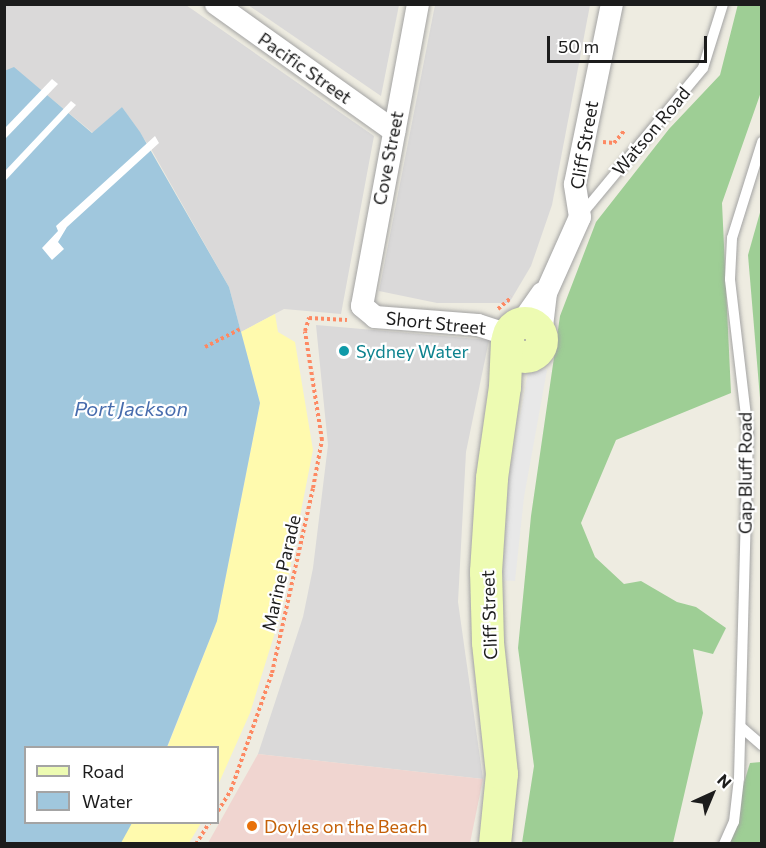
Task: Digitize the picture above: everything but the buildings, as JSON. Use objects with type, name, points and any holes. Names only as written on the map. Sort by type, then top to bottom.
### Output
[{"type":"street","name":"Pacific Street","points":[[216,4],[394,131]]},
{"type":"street","name":"Cove Street","points":[[365,311],[363,293],[418,4]]},
{"type":"street","name":"Cliff Street","points":[[495,843],[502,774],[488,642],[486,572],[492,478],[506,387],[522,338],[580,217],[574,184],[612,4]]},
{"type":"street","name":"Short Street","points":[[365,311],[375,316],[478,325],[522,338]]},
{"type":"lane","name":"Watson Road","points":[[580,217],[703,68],[723,4]]},
{"type":"lane","name":"Gap Bluff Road","points":[[724,843],[734,822],[741,728],[748,433],[730,279],[732,238],[762,142]]},
{"type":"lane","points":[[741,728],[762,745]]},
{"type":"path","points":[[597,141],[614,143],[624,131]]},
{"type":"path","points":[[206,346],[240,329]]},
{"type":"path","name":"Marine Parade","points":[[219,809],[231,790],[272,673],[322,440],[305,331]]},
{"type":"path","points":[[196,843],[209,824]]},
{"type":"shaded area","points":[[5,5],[186,5],[374,136],[341,314],[284,309],[241,332],[229,287],[151,149],[122,107],[93,133],[14,68],[5,71]]},
{"type":"shaded area","points":[[248,5],[399,5],[381,96]]},
{"type":"shaded area","points":[[435,5],[590,5],[552,205],[531,266],[509,303],[437,303],[379,291]]},
{"type":"shaded area","points":[[316,325],[489,340],[466,452],[458,602],[483,779],[258,754],[303,617],[313,568],[328,445]]},
{"type":"shaded area","points":[[529,367],[547,370],[524,497],[515,581],[499,580],[506,494]]},
{"type":"shaded area","points":[[258,754],[483,779],[470,843],[208,843]]},
{"type":"green space","points":[[738,4],[761,5],[761,92],[722,203],[731,393],[616,440],[581,523],[595,557],[624,584],[641,581],[677,602],[696,607],[726,628],[713,654],[693,649],[703,713],[673,843],[522,843],[534,766],[518,648],[531,516],[560,316],[596,222],[669,129],[720,75]]},
{"type":"green space","points":[[762,209],[761,410],[748,255]]},
{"type":"green space","points":[[761,762],[761,843],[725,844],[750,763]]},
{"type":"sand","points":[[275,314],[278,332],[295,342],[313,450],[281,613],[250,713],[219,783],[219,746],[168,746],[217,621],[260,403],[241,332]]},
{"type":"sand","points":[[128,824],[200,824],[189,843],[118,844]]},
{"type":"water","name":"Port Jackson","points":[[14,67],[92,133],[122,107],[140,132],[229,287],[260,403],[217,621],[167,746],[24,746],[24,824],[131,824],[121,843],[5,844],[4,71]]},
{"type":"pier","points":[[52,79],[58,84],[5,139],[5,128]]},
{"type":"pier","points":[[71,101],[76,105],[5,181],[5,171]]},
{"type":"pier","points":[[155,136],[159,143],[67,227],[58,242],[64,249],[52,260],[42,248],[58,231],[56,226]]},
{"type":"place","name":"Sydney Water","points":[[344,351]]},
{"type":"place","name":"Doyles on the Beach","points":[[252,826]]}]
